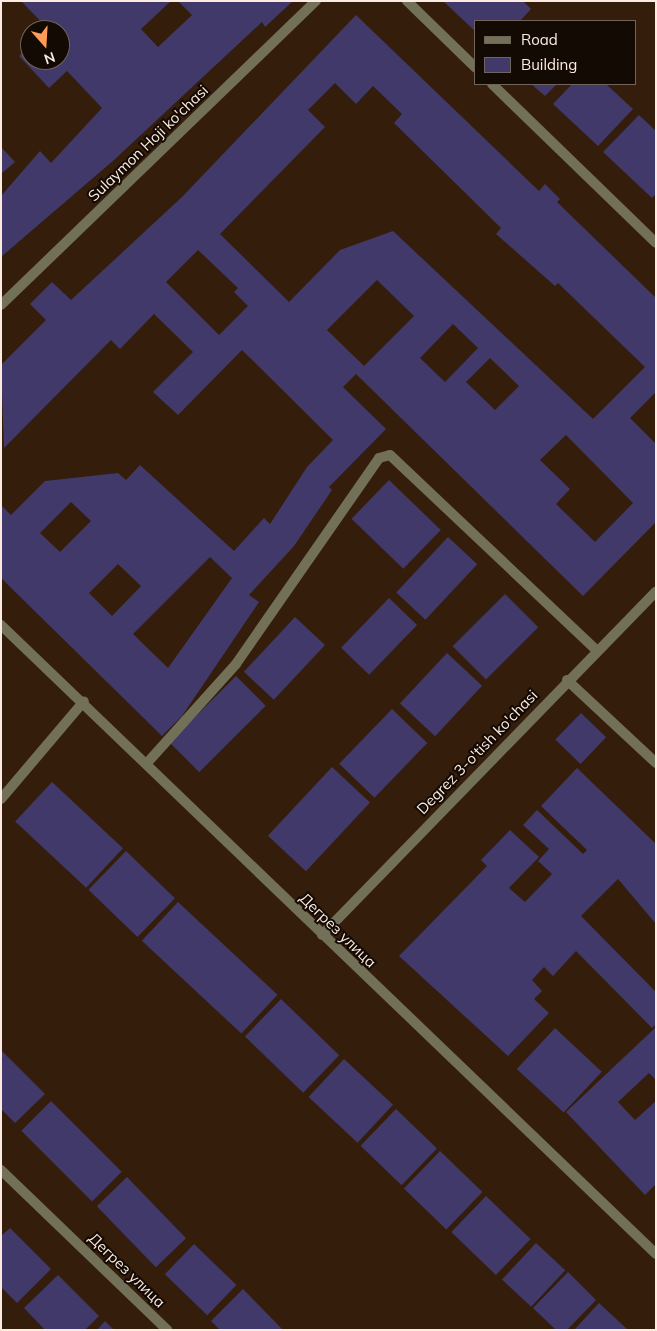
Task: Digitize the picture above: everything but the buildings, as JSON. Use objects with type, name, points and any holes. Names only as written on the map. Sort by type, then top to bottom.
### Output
[{"type":"street","name":"Sulaymon Hoji ko'chasi","points":[[1,306],[316,1]]},
{"type":"street","points":[[406,1],[474,66]]},
{"type":"street","points":[[493,85],[656,243]]},
{"type":"street","points":[[147,763],[236,664],[379,458],[390,455],[596,650]]},
{"type":"street","name":"Degrez 3-o'tish ko'chasi","points":[[322,935],[596,650],[656,591]]},
{"type":"street","name":"Дегрез улица","points":[[1,625],[84,701],[322,935],[656,1254]]},
{"type":"street","points":[[567,680],[656,763]]},
{"type":"street","points":[[1,799],[84,701]]},
{"type":"street","name":"Дегрез улица","points":[[1,1170],[167,1330]]}]
